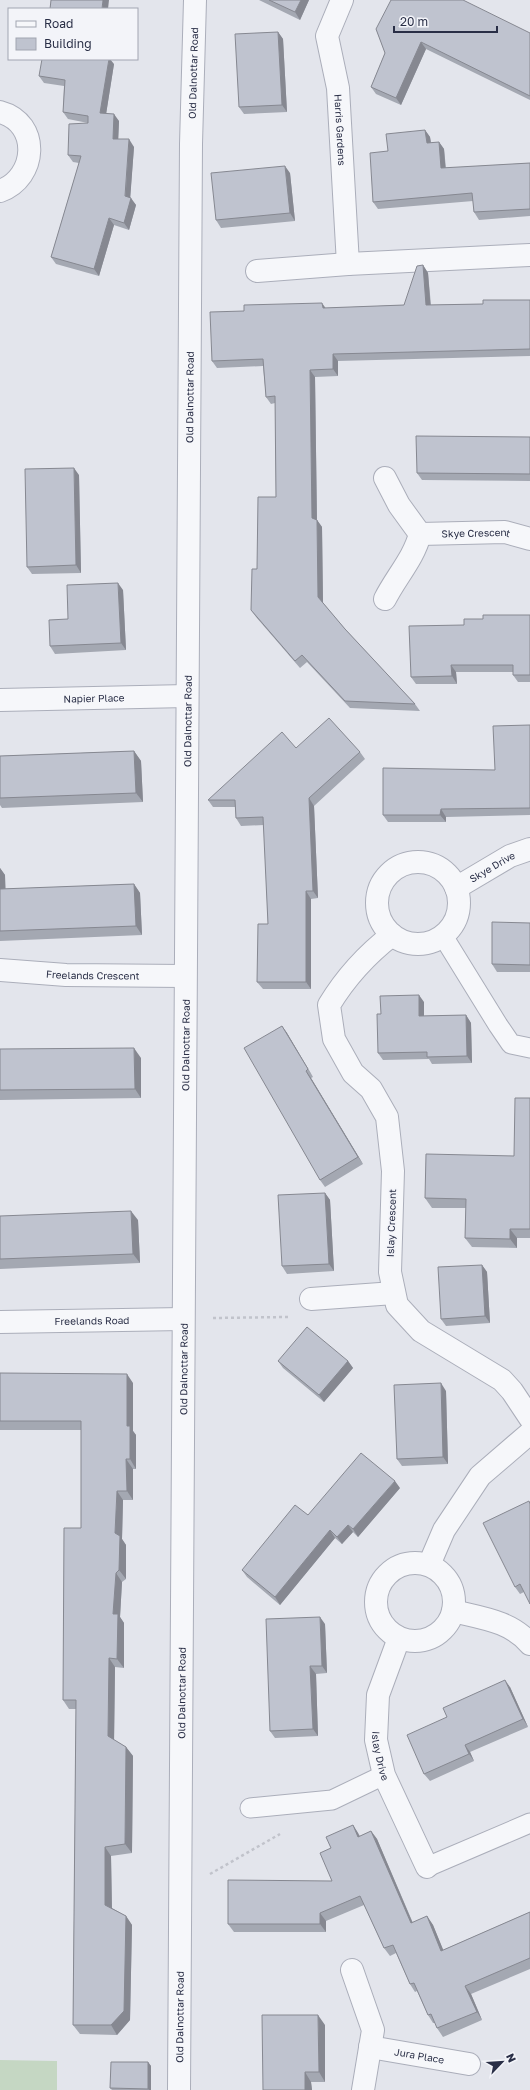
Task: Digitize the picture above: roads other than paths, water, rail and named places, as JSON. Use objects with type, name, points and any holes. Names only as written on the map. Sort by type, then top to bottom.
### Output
[{"type":"street","name":"Old Dalnottar Road","points":[[179,2090],[179,1890],[191,152],[195,0]]},
{"type":"street","name":"Harris Gardens","points":[[342,0],[327,36],[338,88],[348,264]]},
{"type":"street","points":[[0,112],[14,118],[25,131],[30,151],[27,168],[19,180],[0,191]]},
{"type":"street","points":[[257,271],[348,264],[530,255]]},
{"type":"street","points":[[385,478],[399,505],[420,534],[417,548],[394,582],[385,599]]},
{"type":"street","name":"Skye Crescent","points":[[420,534],[505,532],[530,539]]},
{"type":"street","name":"Napier Place","points":[[0,700],[187,696]]},
{"type":"street","name":"Skye Drive","points":[[456,888],[510,856],[530,849]]},
{"type":"street","points":[[419,862],[432,864],[448,875],[456,888],[459,904],[454,922],[444,936],[425,944],[415,945],[405,942],[392,935],[380,919],[377,905],[378,893],[387,876],[402,865],[419,862]]},
{"type":"street","name":"Islay Crescent","points":[[392,935],[369,952],[342,984],[329,1005],[334,1039],[353,1073],[371,1089],[386,1117],[393,1171],[390,1272],[397,1305],[421,1331],[502,1380],[512,1391],[530,1418]]},
{"type":"street","name":"Freelands Crescent","points":[[0,970],[66,975],[185,976]]},
{"type":"street","points":[[311,1299],[394,1292]]},
{"type":"street","name":"Freelands Road","points":[[0,1322],[183,1319]]},
{"type":"street","points":[[429,1565],[444,1530],[480,1476],[530,1433]]},
{"type":"street","points":[[419,1562],[429,1565],[437,1569],[448,1580],[454,1599],[453,1611],[449,1622],[441,1632],[428,1639],[412,1642],[399,1638],[388,1631],[376,1612],[375,1603],[379,1585],[386,1574],[398,1566],[419,1562]]},
{"type":"street","points":[[453,1611],[506,1624],[523,1635],[530,1644]]},
{"type":"street","name":"Islay Drive","points":[[399,1638],[378,1695],[376,1740],[384,1775],[427,1867]]},
{"type":"street","points":[[352,1970],[373,2030],[363,2090]]},
{"type":"street","name":"Jura Place","points":[[370,2047],[469,2064]]},
{"type":"lane","points":[[444,936],[498,1025],[512,1044],[530,1048]]},
{"type":"lane","points":[[250,1808],[332,1800],[384,1775]]},
{"type":"lane","points":[[427,1867],[530,1823]]}]
